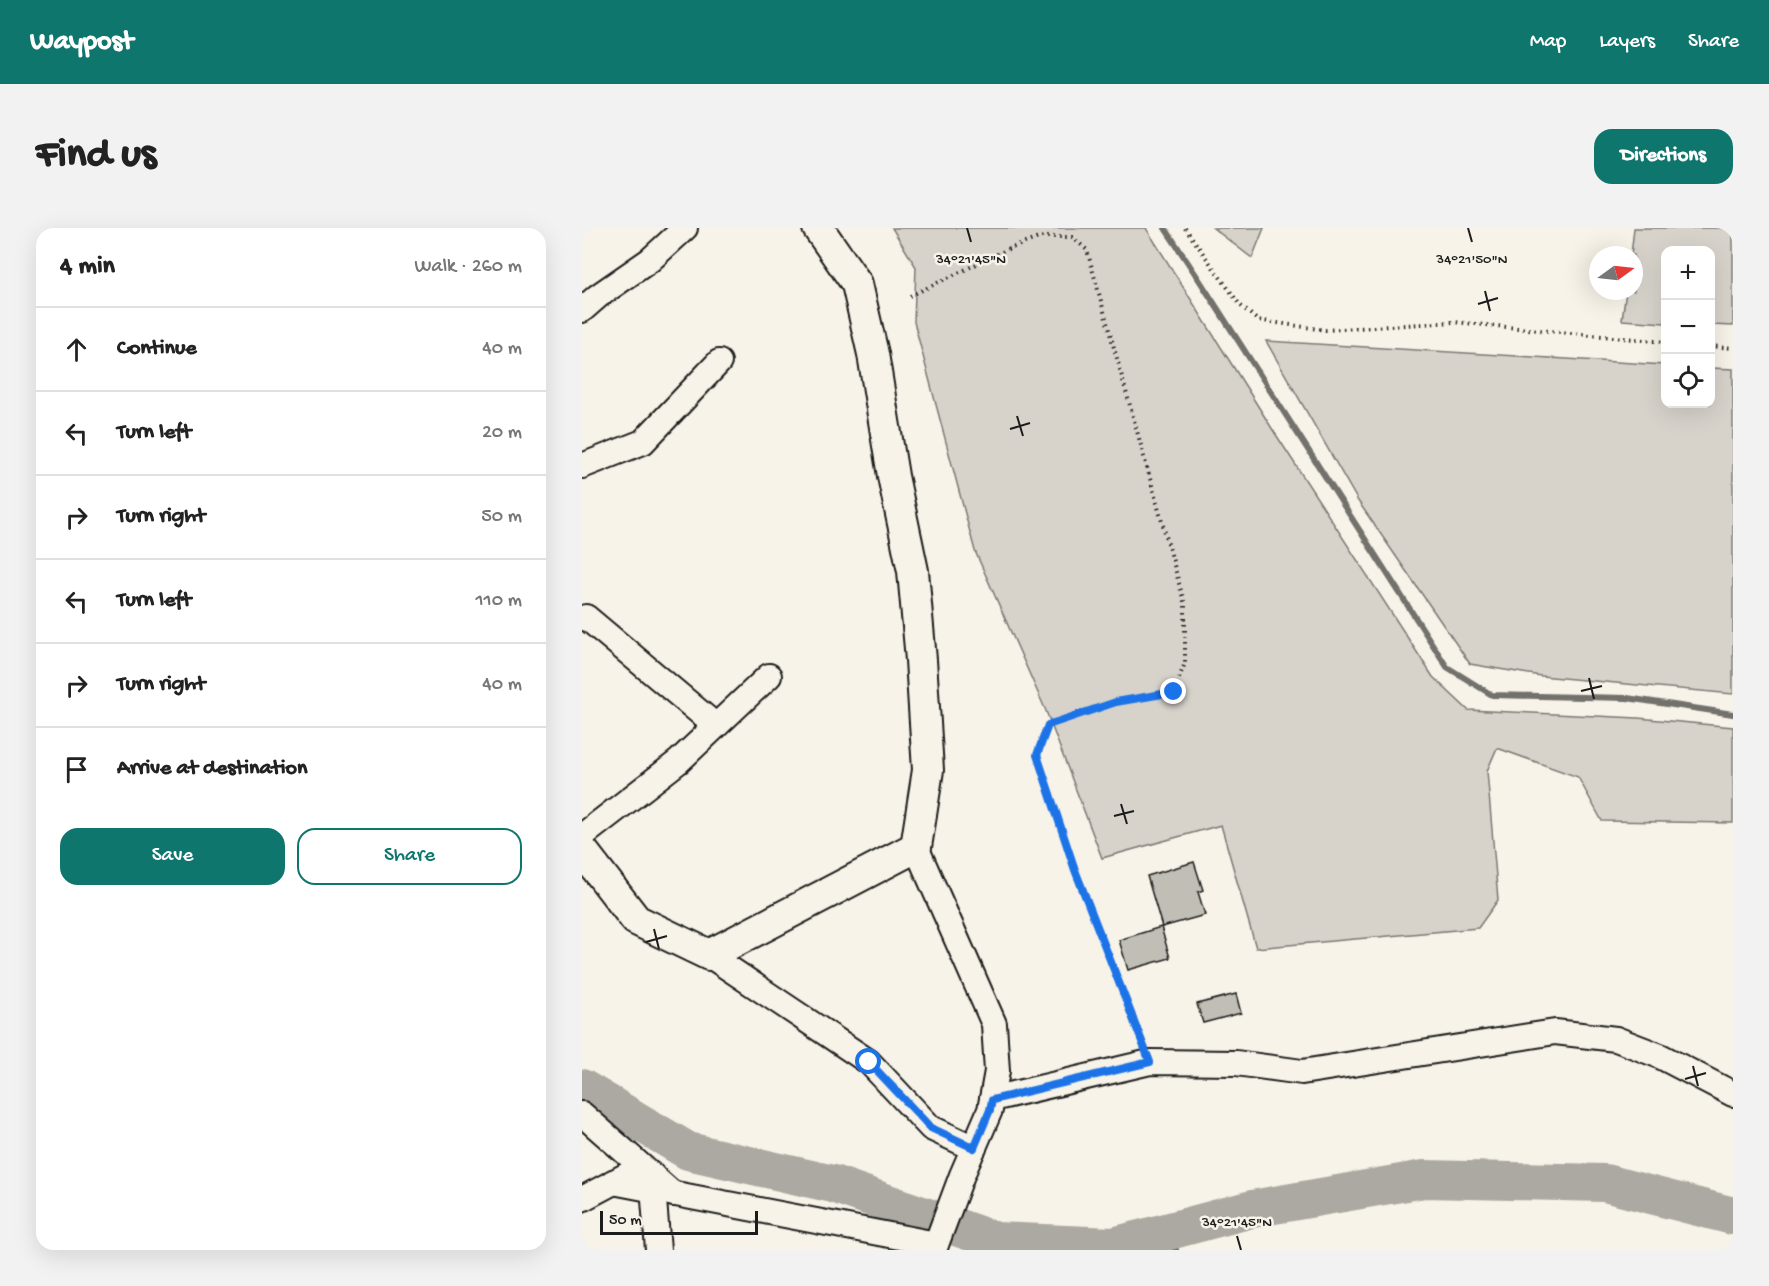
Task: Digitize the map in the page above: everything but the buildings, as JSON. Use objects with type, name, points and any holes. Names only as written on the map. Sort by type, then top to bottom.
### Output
[{"type":"street","points":[[582,310],[598,296],[650,260],[685,228]]},
{"type":"street","points":[[582,1199],[613,1182],[655,1181],[935,1247],[990,1110],[997,1071],[994,1024],[916,847],[928,770],[921,660],[913,571],[893,476],[873,354],[857,284],[818,228]]},
{"type":"street","points":[[582,466],[643,442],[719,362]]},
{"type":"street","points":[[582,618],[586,617],[716,726]]},
{"type":"street","points":[[582,836],[679,761],[769,676]]},
{"type":"street","points":[[709,955],[916,847]]},
{"type":"street","points":[[582,850],[636,920],[709,955],[869,1062],[931,1128],[974,1148]]},
{"type":"street","points":[[992,1100],[1150,1062],[1236,1063],[1302,1072],[1556,1032],[1616,1039],[1660,1056],[1733,1094]]},
{"type":"street","points":[[582,1114],[655,1181],[657,1250]]},
{"type":"path","points":[[1185,228],[1240,305],[1257,320],[1325,330],[1454,322],[1661,342]]},
{"type":"path","points":[[910,296],[1006,250],[1041,237],[1072,237],[1087,250],[1185,605],[1185,663],[1174,692],[1116,702],[1048,725],[1037,755],[1075,870],[1150,1062]]},
{"type":"path","points":[[1715,346],[1733,348]]},
{"type":"shaded area","points":[[892,228],[1146,228],[1433,677],[1468,710],[1638,718],[1733,727],[1733,823],[1602,821],[1578,777],[1497,748],[1487,771],[1498,900],[1478,928],[1256,948],[1221,825],[1102,858],[1046,711],[975,551],[914,322],[916,267]]},
{"type":"shaded area","points":[[1213,228],[1264,228],[1252,258]]},
{"type":"shaded area","points":[[1634,228],[1733,228],[1733,326],[1715,325],[1715,246],[1661,246],[1661,323],[1622,320],[1625,300],[1643,300],[1643,246],[1632,246]]},
{"type":"shaded area","points":[[1266,341],[1661,365],[1661,408],[1715,408],[1715,368],[1733,369],[1733,694],[1541,676],[1470,664],[1358,501]]},
{"type":"waterway","points":[[1165,228],[1447,667],[1492,695],[1627,698],[1733,714]]},
{"type":"waterway","points":[[582,1088],[688,1151],[833,1184],[996,1241],[1113,1246],[1252,1209],[1424,1179],[1605,1183],[1733,1216]]},
{"type":"waterway","points":[[1153,1235],[1176,1250]]},
{"type":"route","points":[[869,1062],[931,1128],[974,1148],[992,1100],[1150,1062],[1075,870],[1037,755],[1048,725],[1116,702],[1174,692]]}]
